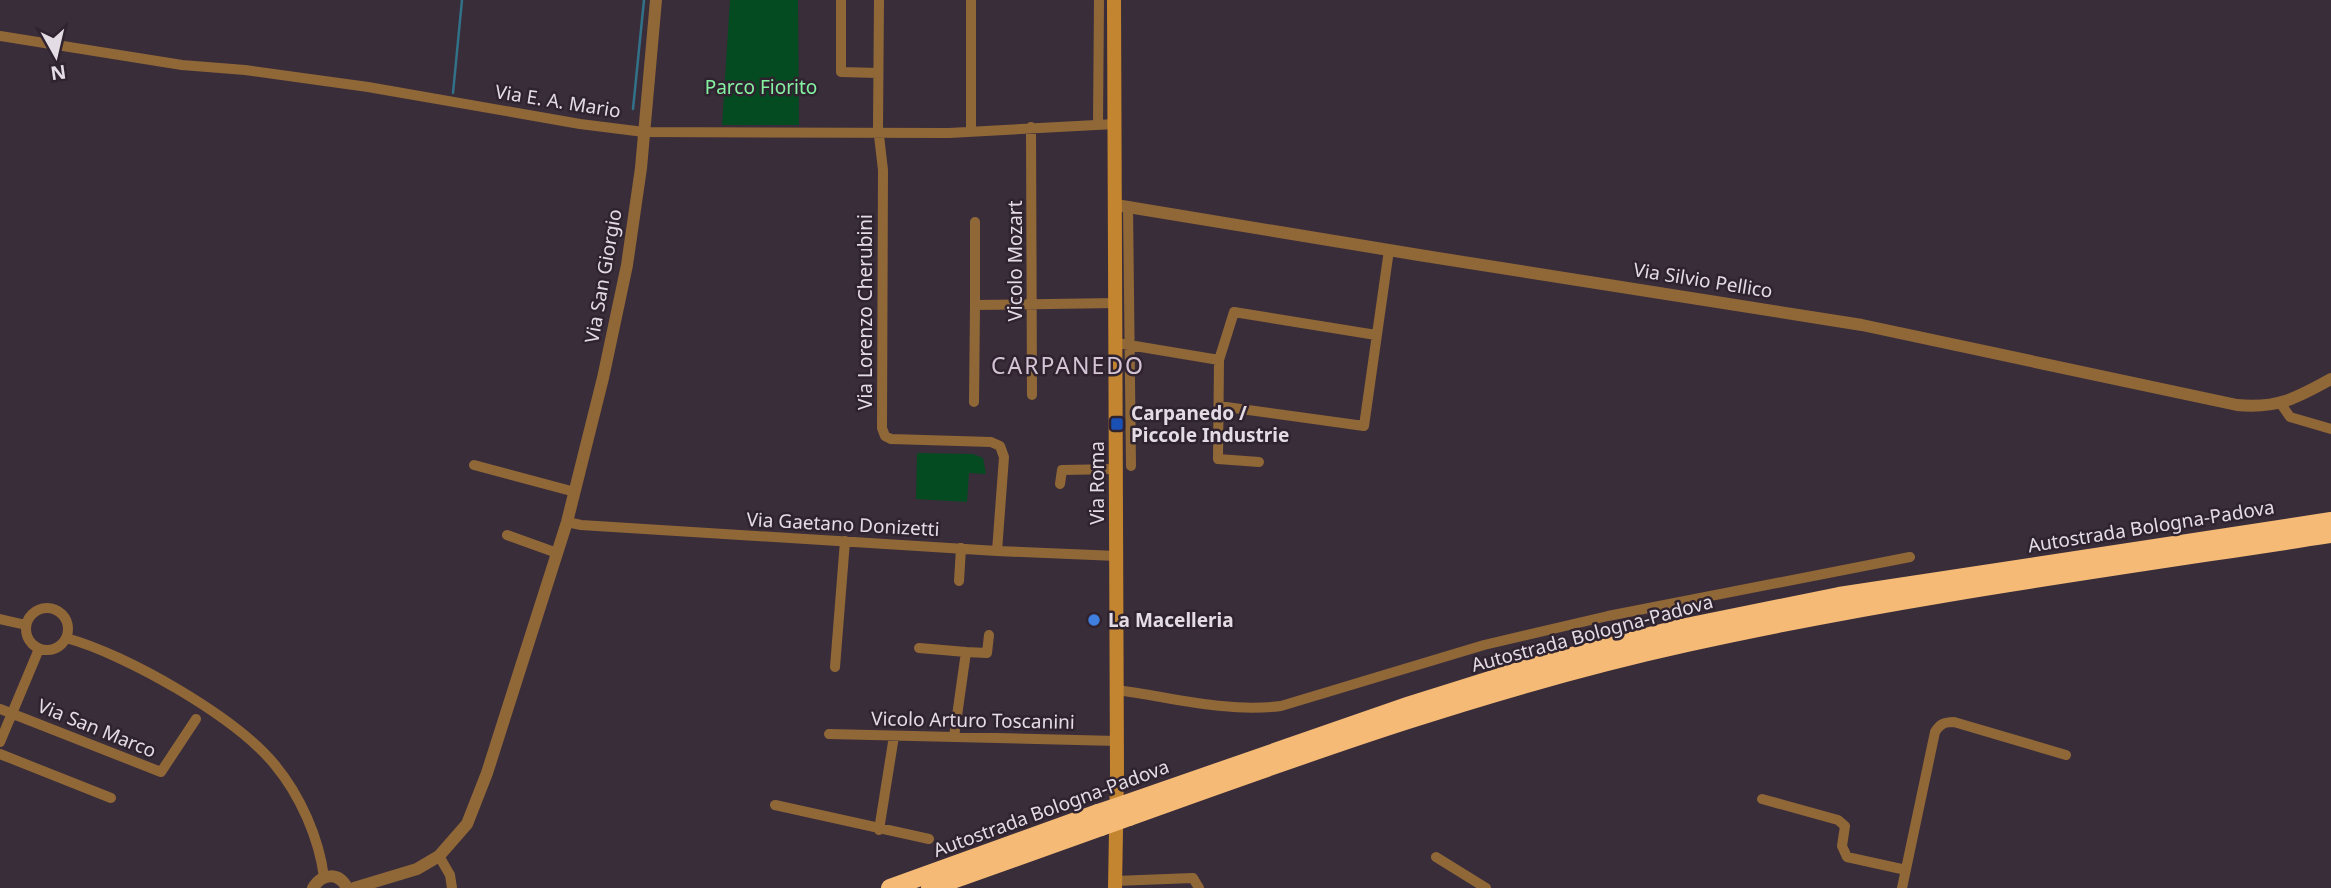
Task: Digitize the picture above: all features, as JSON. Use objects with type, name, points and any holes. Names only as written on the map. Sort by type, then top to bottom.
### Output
[{"type":"highway","name":"Autostrada Bologna-Padova","points":[[1127,811],[1399,708],[1541,664],[1681,628],[1839,596],[2331,521]]},
{"type":"highway","name":"Autostrada Bologna-Padova","points":[[890,888],[1414,717],[1548,678],[1685,643],[1848,610],[1999,584],[2331,534]]},
{"type":"highway","name":"Autostrada Bologna-Padova","points":[[930,888],[1100,820]]},
{"type":"main road","name":"Via Roma","points":[[1115,0],[1115,124],[1122,206],[1116,303],[1123,343],[1124,468],[1117,556],[1115,885]]},
{"type":"street","name":"Via San Giorgio","points":[[354,888],[417,870],[439,856],[467,824],[480,791],[567,522],[601,389],[627,265],[644,132],[656,0]]},
{"type":"street","points":[[841,0],[841,72],[878,73]]},
{"type":"street","points":[[879,0],[880,133]]},
{"type":"street","points":[[971,0],[971,131]]},
{"type":"street","points":[[1098,124],[1099,0]]},
{"type":"street","name":"Via E. A. Mario","points":[[0,36],[182,65],[245,70],[368,87],[580,124],[644,132],[880,133],[1115,124]]},
{"type":"street","name":"Vicolo Mozart","points":[[1031,127],[1032,396]]},
{"type":"street","name":"Via Lorenzo Cherubini","points":[[880,133],[883,170],[882,428],[885,436],[891,439],[992,442],[1000,446],[1004,457],[997,551]]},
{"type":"street","name":"Via Silvio Pellico","points":[[1122,206],[1862,325],[2236,405],[2261,407],[2281,404],[2331,379]]},
{"type":"street","name":"Via Roma","points":[[1122,206],[1123,343]]},
{"type":"street","points":[[974,402],[975,222]]},
{"type":"street","points":[[1219,406],[1364,426],[1389,250]]},
{"type":"street","points":[[975,304],[1116,303]]},
{"type":"street","points":[[1259,462],[1218,459],[1219,360],[1234,312],[1376,335]]},
{"type":"street","points":[[1123,343],[1219,360]]},
{"type":"street","points":[[2281,404],[2290,418],[2331,429]]},
{"type":"street","points":[[474,465],[575,492]]},
{"type":"street","points":[[1060,484],[1062,470],[1124,468]]},
{"type":"street","name":"Via Gaetano Donizetti","points":[[567,522],[997,551],[1117,556]]},
{"type":"street","points":[[507,535],[557,553]]},
{"type":"street","points":[[835,667],[845,541]]},
{"type":"street","points":[[959,581],[961,548]]},
{"type":"street","points":[[1117,690],[1226,707],[1258,709],[1280,706],[1484,645],[1608,616],[1910,557]]},
{"type":"street","points":[[46,608],[53,609],[60,612],[67,624],[66,638],[52,650],[39,649],[28,639],[26,625],[33,613],[46,608]]},
{"type":"street","points":[[0,619],[26,625]]},
{"type":"street","points":[[919,648],[987,653],[989,635]]},
{"type":"street","points":[[66,638],[91,646],[158,678],[249,739],[275,765],[293,791],[305,814],[324,877]]},
{"type":"street","points":[[0,742],[39,649]]},
{"type":"street","points":[[954,737],[965,652]]},
{"type":"street","name":"Via San Marco","points":[[0,709],[160,772],[197,719]]},
{"type":"street","points":[[1902,888],[1936,732],[1940,725],[1954,722],[2066,755]]},
{"type":"street","name":"Vicolo Arturo Toscanini","points":[[829,734],[1117,741]]},
{"type":"street","points":[[878,830],[894,736]]},
{"type":"street","points":[[0,754],[111,798]]},
{"type":"street","points":[[1762,799],[1838,820],[1845,826],[1842,846],[1847,857],[1906,870]]},
{"type":"street","points":[[775,805],[878,830],[929,839]]},
{"type":"street","points":[[439,856],[450,875],[452,888]]},
{"type":"street","points":[[1436,858],[1486,888]]},
{"type":"street","points":[[313,888],[324,877],[341,879],[348,888]]},
{"type":"street","name":"Via Roma","points":[[1115,885],[1193,878],[1199,888]]},
{"type":"green space","name":"Parco Fiorito","points":[[730,0],[798,0],[799,125],[722,125]]},
{"type":"green space","points":[[917,453],[973,454],[983,458],[986,474],[969,473],[967,502],[916,499]]},
{"type":"waterway","points":[[453,93],[462,0]]},
{"type":"waterway","points":[[633,109],[644,0]]},
{"type":"place","name":"Carpanedo / Piccole Industrie","points":[[1117,424]]},
{"type":"place","name":"La Macelleria","points":[[1094,620]]},
{"type":"district","name":"CARPANEDO","points":[[1068,366]]}]
